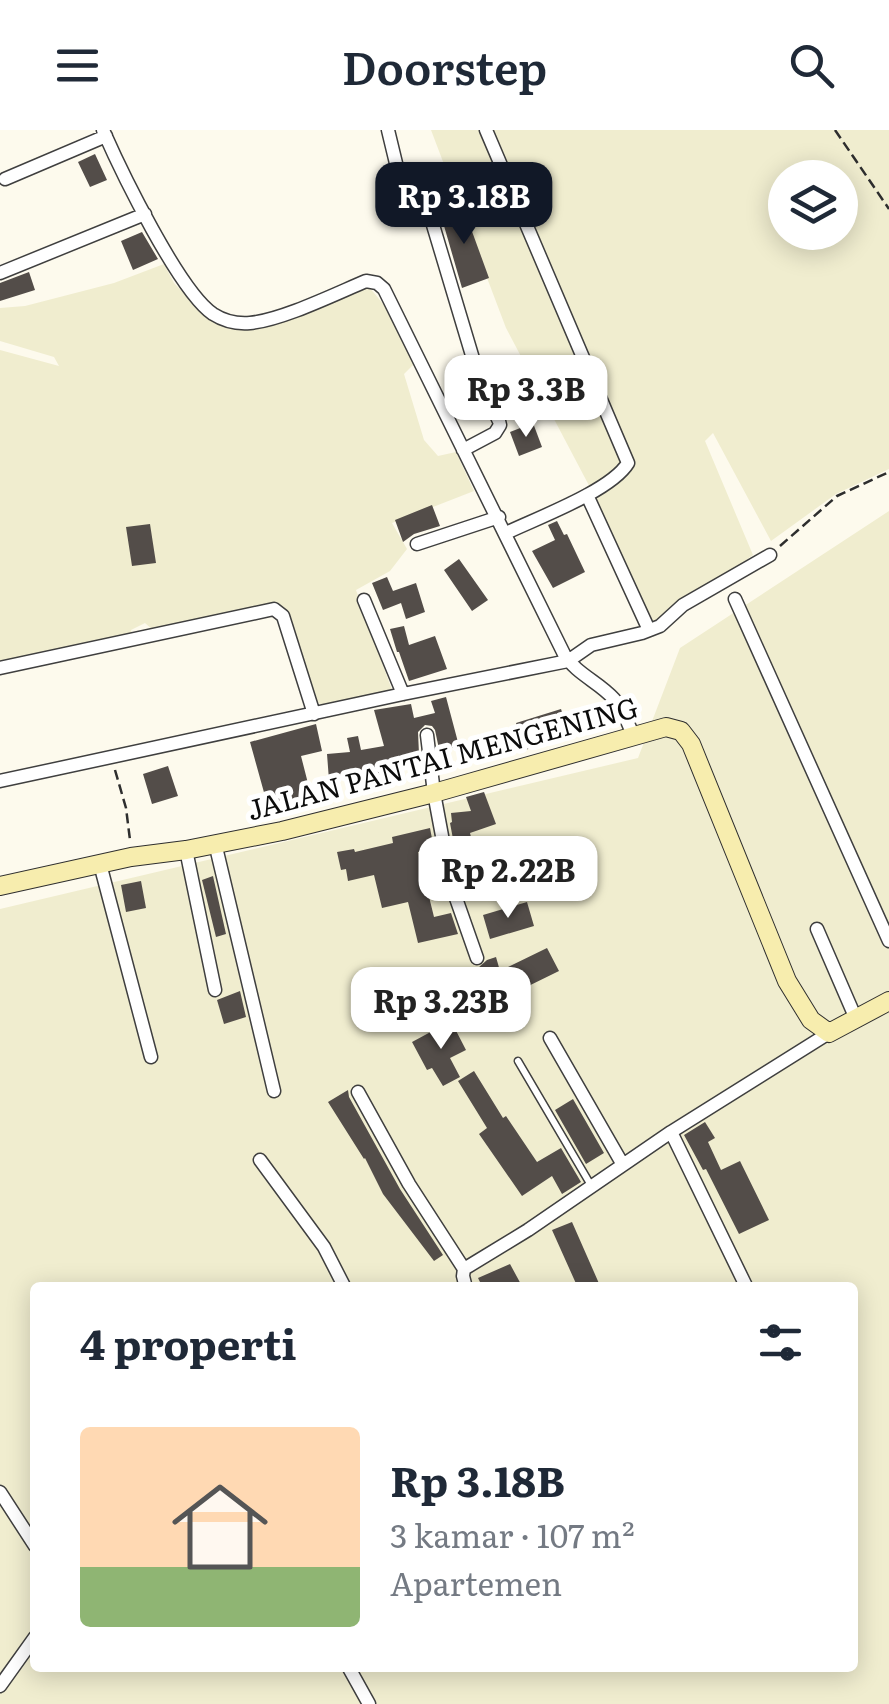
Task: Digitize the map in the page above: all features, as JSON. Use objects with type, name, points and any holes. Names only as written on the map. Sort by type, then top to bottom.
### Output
[{"type":"street","points":[[388,130],[408,212],[430,215],[480,382],[500,425],[495,433],[463,450]]},
{"type":"street","points":[[486,130],[628,463],[622,473],[587,494],[506,532]]},
{"type":"street","points":[[5,179],[105,133],[185,283],[213,314],[229,321],[250,323],[275,318],[366,281],[377,283],[390,299],[566,658],[613,698],[633,736]]},
{"type":"street","points":[[0,273],[145,214]]},
{"type":"street","points":[[587,494],[650,630]]},
{"type":"street","points":[[417,544],[499,517]]},
{"type":"street","points":[[0,781],[566,658],[591,645],[660,626],[683,605],[770,555]]},
{"type":"street","points":[[734,598],[889,940]]},
{"type":"street","points":[[364,600],[403,694]]},
{"type":"street","points":[[0,668],[274,609],[283,616],[314,714]]},
{"type":"street","name":"JALAN PANTAI MENGENING","points":[[0,886],[132,857],[282,831],[434,793],[666,727],[686,736],[787,980],[812,1020],[829,1033]]},
{"type":"street","points":[[427,735],[451,884],[477,958]]},
{"type":"street","points":[[215,843],[274,1092]]},
{"type":"street","points":[[186,850],[215,990]]},
{"type":"street","points":[[100,864],[151,1057]]},
{"type":"street","points":[[817,928],[856,1018]]},
{"type":"street","points":[[464,1269],[592,1188],[671,1132],[829,1033],[889,1001]]},
{"type":"street","points":[[550,1038],[622,1165]]},
{"type":"street","points":[[358,1092],[409,1184],[464,1269],[465,1282]]},
{"type":"street","points":[[671,1132],[744,1282]]},
{"type":"street","points":[[260,1160],[324,1247],[342,1282]]},
{"type":"street","points":[[0,1492],[30,1538]]},
{"type":"street","points":[[0,1686],[30,1644]]},
{"type":"street","points":[[351,1672],[370,1704]]},
{"type":"lane","points":[[518,1061],[592,1188]]},
{"type":"path","points":[[834,130],[889,209]]},
{"type":"path","points":[[770,555],[838,496],[889,472]]},
{"type":"path","points":[[110,756],[126,808],[132,857]]},
{"type":"shaded area","points":[[431,130],[889,130],[889,469],[836,494],[771,541],[713,433],[705,441],[753,555],[655,627],[594,495],[506,328]]},
{"type":"shaded area","points":[[164,264],[174,283],[199,309],[231,326],[278,322],[369,287],[394,317],[414,364],[404,374],[424,440],[438,456],[456,452],[474,491],[392,523],[407,549],[390,571],[356,590],[393,693],[326,707],[317,702],[285,609],[156,633],[145,623],[131,630],[134,640],[0,669],[0,350],[59,366],[54,357],[0,341],[0,308],[25,306],[114,283]]},
{"type":"shaded area","points":[[889,511],[889,1704],[0,1704],[0,909],[638,758],[680,648]]},
{"type":"building","points":[[95,154],[107,180],[90,187],[78,162]]},
{"type":"building","points":[[462,204],[489,278],[462,288],[440,212]]},
{"type":"building","points":[[142,232],[158,259],[133,270],[121,241]]},
{"type":"building","points":[[29,272],[35,290],[0,301],[0,283]]},
{"type":"building","points":[[533,423],[542,447],[519,456],[510,432]]},
{"type":"building","points":[[432,505],[440,526],[403,542],[395,520]]},
{"type":"building","points":[[557,521],[585,572],[553,588],[532,551],[555,540],[548,525]]},
{"type":"building","points":[[150,524],[156,563],[132,566],[126,527]]},
{"type":"building","points":[[459,559],[488,600],[472,611],[444,570]]},
{"type":"building","points":[[387,577],[393,591],[416,583],[425,612],[406,619],[401,603],[383,610],[372,583]]},
{"type":"building","points":[[404,626],[409,645],[435,636],[447,669],[409,681],[390,629]]},
{"type":"building","points":[[446,697],[459,746],[442,751],[435,730],[425,725],[418,732],[419,754],[389,765],[390,773],[375,776],[377,790],[361,793],[358,777],[329,780],[327,754],[350,752],[347,738],[358,736],[361,750],[384,746],[374,710],[411,704],[414,718],[435,713],[431,701]]},
{"type":"building","points":[[561,709],[570,736],[525,750],[516,723]]},
{"type":"building","points":[[316,724],[322,751],[301,756],[313,803],[270,814],[250,742]]},
{"type":"building","points":[[168,766],[178,796],[152,804],[143,774]]},
{"type":"building","points":[[484,792],[496,824],[470,833],[471,837],[453,839],[451,813],[471,811],[466,797]]},
{"type":"building","points":[[430,828],[434,849],[418,852],[434,917],[451,913],[458,934],[418,943],[408,902],[382,908],[374,875],[348,881],[337,852],[393,843],[392,837]]},
{"type":"building","points":[[213,876],[226,934],[216,937],[202,880]]},
{"type":"building","points":[[141,881],[146,908],[126,912],[121,885]]},
{"type":"building","points":[[527,902],[534,926],[490,939],[483,915]]},
{"type":"building","points":[[547,948],[559,971],[508,996],[509,1000],[490,1006],[478,968],[496,957],[500,971]]},
{"type":"building","points":[[240,991],[246,1017],[224,1024],[217,1000]]},
{"type":"building","points":[[451,1021],[466,1050],[450,1058],[460,1077],[443,1086],[432,1068],[427,1070],[412,1042]]},
{"type":"building","points":[[474,1071],[537,1162],[561,1148],[581,1182],[562,1194],[552,1176],[522,1196],[479,1134],[487,1128],[458,1081]]},
{"type":"building","points":[[348,1090],[400,1189],[443,1255],[434,1261],[383,1194],[365,1158],[328,1102]]},
{"type":"building","points":[[573,1099],[604,1153],[586,1164],[555,1110]]},
{"type":"building","points":[[705,1122],[715,1138],[708,1142],[721,1170],[740,1161],[769,1220],[739,1234],[684,1135]]},
{"type":"building","points":[[572,1222],[598,1282],[575,1282],[552,1230]]},
{"type":"building","points":[[510,1264],[520,1282],[480,1282],[478,1278]]}]
